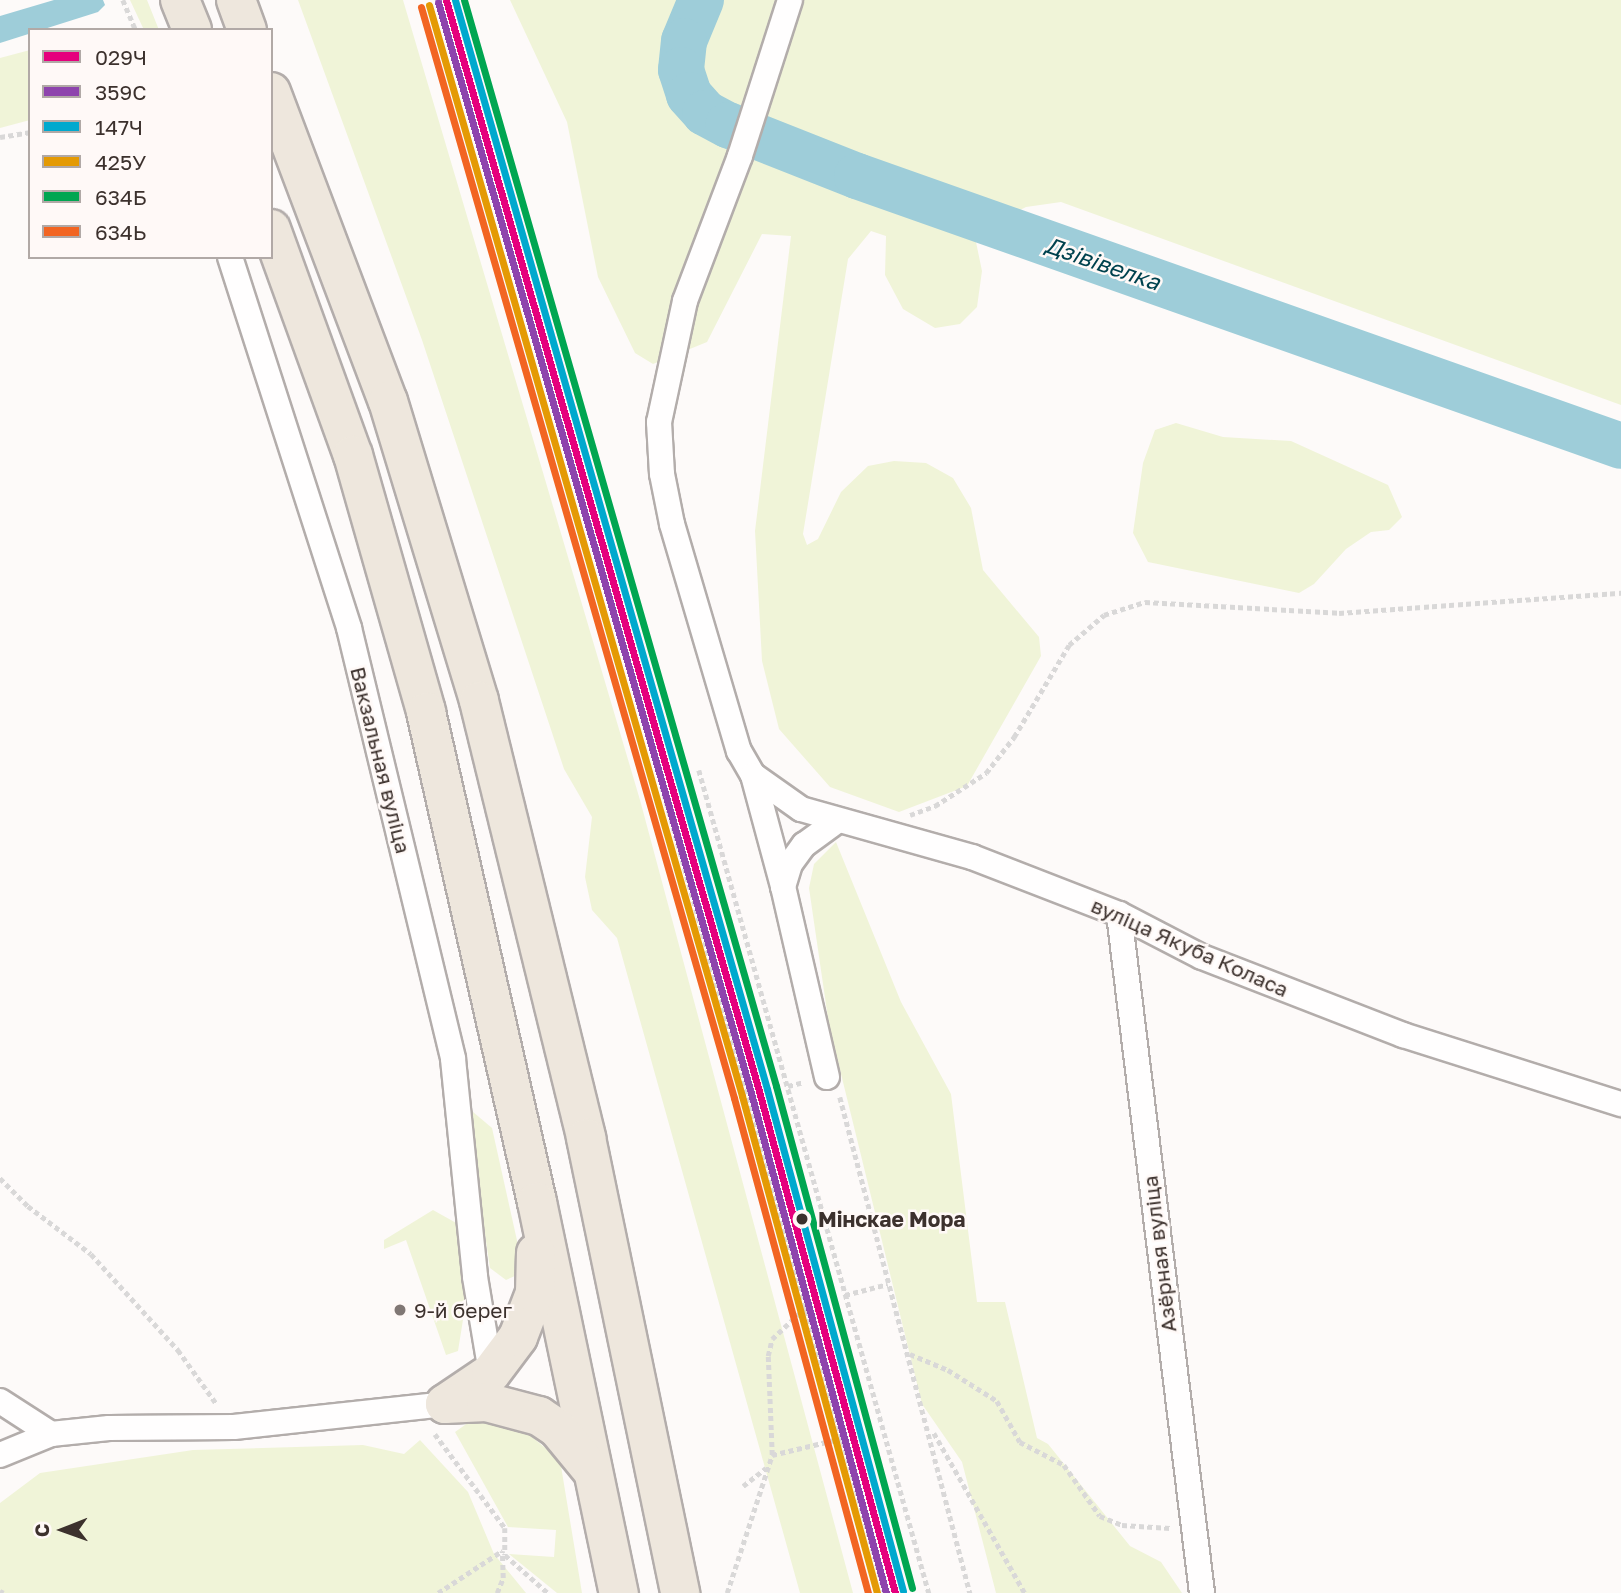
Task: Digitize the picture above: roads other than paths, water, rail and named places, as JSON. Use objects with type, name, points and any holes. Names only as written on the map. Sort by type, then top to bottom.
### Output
[{"type":"highway","points":[[180,0],[191,28]]},
{"type":"highway","points":[[236,0],[246,28]]},
{"type":"highway","points":[[273,97],[388,401],[479,701],[586,1138],[680,1593]]},
{"type":"highway","points":[[273,235],[344,430],[392,581],[451,812],[619,1593]]},
{"type":"highway","points":[[430,1406],[491,1373],[518,1337],[535,1293],[537,1202]]},
{"type":"highway","points":[[430,1406],[486,1402],[539,1416],[557,1428],[593,1472]]},
{"type":"street","points":[[790,0],[740,156],[685,300],[659,422],[662,474],[672,524],[740,751],[752,775],[783,887],[827,1077]]},
{"type":"street","name":"Вакзальная вуліца","points":[[231,259],[349,628],[453,1059],[475,1277],[491,1373]]},
{"type":"street","name":"вуліца Якуба Коласа","points":[[752,775],[775,795],[837,821],[873,828],[972,857],[1119,914],[1202,957],[1403,1035],[1621,1104]]},
{"type":"street","points":[[783,887],[790,864],[804,845],[837,821]]},
{"type":"street","name":"Азёрная вуліца","points":[[1119,914],[1202,1593]]},
{"type":"street","points":[[0,1401],[51,1434]]},
{"type":"street","points":[[0,1455],[51,1434],[109,1428],[234,1427],[430,1406]]},
{"type":"water","points":[[54,0],[103,0],[105,5],[98,12],[47,28],[28,28],[28,34],[0,43],[0,16]]},
{"type":"waterway","name":"Дзівівелка","points":[[701,0],[684,41],[681,70],[689,95],[705,113],[728,125],[857,176],[1621,446]]},
{"type":"place","name":"Мінскае Мора","points":[[802,1219]]},
{"type":"place","name":"9-й берег","points":[[400,1310]]}]
